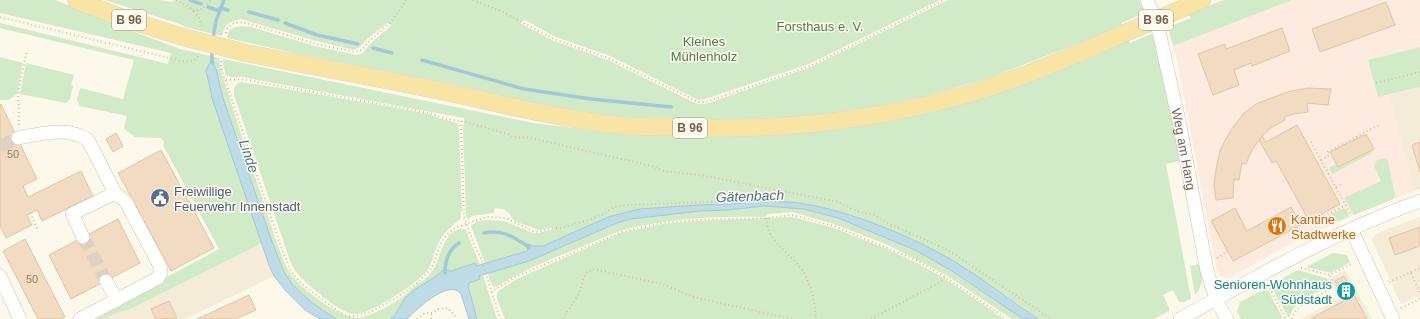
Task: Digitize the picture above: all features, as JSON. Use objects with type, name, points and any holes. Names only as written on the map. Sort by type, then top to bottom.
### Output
[{"type":"main road","name":"B 96","points":[[76,0],[125,19],[183,37],[246,53],[454,94],[529,111],[616,125],[694,128],[764,128],[849,120],[930,103],[990,87],[1036,71],[1202,0]]},
{"type":"street","name":"Weg am Hang","points":[[1147,0],[1159,32],[1179,121],[1207,271],[1216,299],[1227,319]]},
{"type":"street","points":[[18,138],[46,132],[66,132],[82,136],[88,140],[115,193],[126,202],[142,226],[160,266],[161,273],[158,278],[80,319]]},
{"type":"street","points":[[83,237],[72,214],[115,193]]},
{"type":"street","points":[[1180,319],[1294,257],[1351,229],[1420,202]]},
{"type":"street","points":[[1351,229],[1393,319]]},
{"type":"street","points":[[0,276],[20,319]]},
{"type":"street","points":[[106,281],[117,300]]},
{"type":"path","points":[[176,0],[194,11],[202,9],[211,0]]},
{"type":"path","points":[[226,34],[227,29],[232,24],[239,22],[316,44],[356,52],[362,50],[368,42],[390,23],[406,0]]},
{"type":"path","points":[[473,0],[505,13],[554,39],[608,58],[698,102],[706,102],[810,66],[944,0]]},
{"type":"path","points":[[0,17],[168,57]]},
{"type":"path","points":[[18,138],[18,94],[27,50]]},
{"type":"path","points":[[221,59],[221,65],[291,272],[300,282],[320,298],[341,313],[349,316],[356,316],[370,312],[395,299],[416,283],[432,268],[441,242],[445,237],[453,230],[466,223],[487,217],[498,217],[506,218],[533,231],[539,232],[554,228],[561,228],[589,220],[604,214],[614,207],[756,198]]},
{"type":"path","points":[[1376,83],[1420,72]]},
{"type":"path","points":[[226,80],[241,79],[430,113],[445,119],[508,134],[512,137],[526,137],[652,166],[663,171],[700,175],[840,202],[856,211],[869,213],[883,221],[948,250],[1051,319]]},
{"type":"path","points":[[461,122],[464,216],[482,263],[500,319]]},
{"type":"path","points":[[1321,160],[1328,156],[1328,152],[1379,125]]},
{"type":"path","points":[[1311,142],[1346,205],[1323,217]]},
{"type":"path","points":[[1336,187],[1341,184]]},
{"type":"path","points":[[30,213],[38,230]]},
{"type":"path","points":[[491,292],[516,276],[622,232],[661,223],[698,220],[767,218],[792,215],[834,226],[916,260],[945,277],[1007,319]]},
{"type":"path","points":[[767,218],[766,225],[769,232],[777,244],[801,268],[810,284],[816,319]]},
{"type":"path","points":[[1294,257],[1299,267],[1330,275],[1353,263]]},
{"type":"path","points":[[1389,283],[1420,268]]},
{"type":"path","points":[[563,319],[578,295],[586,273],[593,269],[662,284],[693,297],[792,319]]},
{"type":"path","points":[[1410,272],[1420,293]]},
{"type":"path","points":[[1262,274],[1286,319]]},
{"type":"path","points":[[1292,319],[1294,312],[1299,306],[1331,289],[1333,282],[1330,275]]},
{"type":"path","points":[[871,319],[942,281],[945,277]]},
{"type":"path","points":[[1401,308],[1420,298]]},
{"type":"path","points":[[417,319],[425,313],[432,313],[438,309],[447,308],[453,313],[456,319]]},
{"type":"path","points":[[431,319],[432,313]]},
{"type":"shaded area","points":[[1292,0],[1420,0],[1420,47],[1368,60],[1378,97],[1389,95],[1414,191],[1301,238],[1229,278],[1224,278],[1217,272],[1177,59],[1173,46]]},
{"type":"shaded area","points":[[1420,87],[1420,189],[1414,191],[1389,95]]},
{"type":"shaded area","points":[[1420,217],[1420,296],[1401,304],[1372,240],[1375,235],[1385,230]]},
{"type":"shaded area","points":[[262,243],[274,276],[185,319],[104,319],[118,312],[126,311]]},
{"type":"shaded area","name":"Senioren-Wohnhaus Südstadt","points":[[1345,270],[1372,319],[1301,319],[1339,298],[1329,279]]},
{"type":"green space","points":[[0,0],[55,0],[180,49],[219,58],[222,73],[241,135],[272,230],[285,263],[290,273],[302,286],[321,302],[331,308],[342,314],[359,318],[378,311],[397,301],[430,274],[447,238],[451,233],[457,230],[466,230],[480,265],[476,266],[475,263],[451,271],[443,270],[406,297],[394,316],[390,319],[336,319],[311,302],[292,284],[278,260],[222,95],[217,72],[212,60],[212,98],[262,243],[126,311],[118,312],[104,319],[95,319],[127,302],[132,296],[219,249],[163,145],[164,142],[161,138],[135,137],[124,129],[127,116],[80,106],[77,100],[80,88],[123,99],[134,60],[0,28],[0,23],[168,64],[171,53],[0,13]]},
{"type":"green space","points":[[105,0],[160,0],[172,2],[175,0],[940,0],[809,64],[705,99],[698,100],[610,56],[556,37],[525,20],[520,23],[554,41],[608,60],[697,104],[706,104],[811,67],[948,0],[1139,0],[1145,13],[1121,23],[1122,26],[990,78],[930,95],[850,112],[771,120],[693,122],[616,117],[532,103],[452,84],[299,54],[227,38],[229,30],[232,28],[240,26],[251,27],[315,46],[356,55],[362,54],[370,44],[392,25],[387,23],[366,40],[360,47],[354,50],[316,41],[241,19],[228,24],[222,36],[185,27],[180,24]]},
{"type":"green space","points":[[1223,0],[1292,0],[1173,46],[1168,27],[1191,18],[1189,14]]},
{"type":"green space","points":[[1153,33],[1160,54],[1180,161],[1166,164],[1191,299],[1184,302],[1179,302],[1173,290],[1163,295],[1169,311],[1154,319],[1038,319],[1007,296],[953,261],[914,240],[804,203],[699,205],[639,209],[608,217],[543,246],[533,246],[527,251],[485,263],[471,226],[477,221],[504,221],[533,233],[554,229],[554,227],[540,230],[533,228],[514,221],[509,213],[503,209],[495,208],[493,213],[472,216],[468,220],[466,215],[464,118],[242,77],[230,77],[226,75],[223,65],[223,59],[533,123],[615,133],[693,137],[774,134],[992,95],[1039,78],[1128,40],[1130,43]]},
{"type":"green space","points":[[1420,47],[1420,87],[1378,97],[1368,60]]},
{"type":"green space","points":[[0,57],[23,63],[17,94],[8,100],[0,100]]},
{"type":"green space","points":[[26,63],[74,75],[71,85],[73,86],[70,99],[66,103],[20,94]]},
{"type":"green space","points":[[240,82],[430,114],[438,118],[457,123],[459,129],[461,218],[442,237],[430,266],[425,273],[402,292],[371,309],[362,313],[354,314],[348,313],[332,303],[298,274],[291,262],[235,98],[234,89]]},
{"type":"green space","points":[[1374,149],[1372,153],[1332,174],[1329,168],[1336,164],[1338,167]]},
{"type":"green space","points":[[1384,158],[1388,161],[1395,195],[1393,199],[1354,215],[1344,198],[1381,181],[1374,166],[1377,160]]},
{"type":"green space","points":[[764,206],[804,209],[838,218],[880,234],[915,250],[952,271],[1023,319],[1012,319],[946,275],[888,245],[834,224],[792,212],[768,214],[765,217],[675,220],[640,226],[613,233],[517,275],[496,287],[492,285],[489,279],[488,273],[529,261],[617,223],[672,213]]},
{"type":"green space","points":[[1342,209],[1346,209],[1349,217],[1338,221],[1329,215]]},
{"type":"green space","points":[[792,217],[834,228],[915,262],[947,280],[1004,319],[505,319],[497,299],[498,291],[517,279],[621,233],[662,224]]},
{"type":"green space","points":[[1333,253],[1347,255],[1350,262],[1331,273],[1306,267]]},
{"type":"green space","points":[[1201,264],[1201,284],[1195,295],[1190,266]]},
{"type":"green space","points":[[1298,270],[1329,279],[1331,282],[1329,286],[1300,302],[1292,311],[1290,317],[1288,317],[1271,286],[1273,283]]},
{"type":"green space","points":[[483,275],[497,319],[477,319],[468,285],[469,283],[479,279],[479,276]]},
{"type":"green space","points":[[1265,289],[1268,290],[1283,319],[1241,319],[1237,312],[1240,302]]},
{"type":"water","points":[[212,59],[217,72],[222,95],[271,239],[284,272],[292,284],[311,302],[336,319],[320,319],[305,310],[285,290],[274,276],[212,98],[206,70]]},
{"type":"water","points":[[762,201],[794,202],[823,208],[862,219],[900,234],[952,260],[1038,319],[1023,319],[952,271],[915,250],[838,218],[804,209],[764,206],[700,211],[631,219],[617,223],[529,261],[479,276],[480,279],[469,283],[468,286],[477,319],[469,319],[461,294],[456,290],[449,290],[433,297],[407,319],[390,319],[394,316],[406,297],[443,270],[451,271],[475,263],[476,266],[527,251],[526,245],[528,244],[533,246],[543,246],[608,217],[639,209]]},
{"type":"building","points":[[1386,2],[1395,25],[1320,52],[1312,29]]},
{"type":"building","points":[[1282,28],[1290,51],[1252,66],[1251,63],[1234,70],[1239,85],[1213,95],[1198,54],[1225,44],[1226,49]]},
{"type":"building","points":[[1307,88],[1331,89],[1328,105],[1307,103],[1308,112],[1284,117],[1285,120],[1271,128],[1262,136],[1252,150],[1246,164],[1242,163],[1239,180],[1234,179],[1233,198],[1216,200],[1214,185],[1220,150],[1231,130],[1243,114],[1256,104],[1287,92]]},
{"type":"building","points":[[1,104],[37,179],[23,186],[28,197],[81,171],[93,196],[42,221],[37,210],[27,215],[32,225],[6,238],[0,226]]},
{"type":"building","points":[[1297,125],[1340,204],[1309,221],[1276,161],[1272,163],[1259,140],[1262,136],[1266,142]]},
{"type":"building","points":[[116,133],[123,146],[113,152],[106,139]]},
{"type":"building","points":[[1366,134],[1374,149],[1338,167],[1330,152]]},
{"type":"building","points":[[1420,142],[1420,172],[1412,145]]},
{"type":"building","name":"Freiwillige Feuerwehr Innenstadt","points":[[161,150],[214,248],[171,271],[118,173]]},
{"type":"building","points":[[1291,207],[1301,225],[1233,261],[1211,221],[1235,208],[1247,231]]},
{"type":"building","points":[[118,219],[140,263],[71,299],[49,255]]},
{"type":"building","points":[[1420,227],[1420,246],[1395,255],[1389,238]]},
{"type":"building","points":[[25,239],[65,317],[60,319],[38,319],[3,251]]},
{"type":"building","name":"Senioren-Wohnhaus Südstadt","points":[[1344,276],[1367,319],[1310,319],[1345,300],[1335,281]]},
{"type":"building","points":[[249,295],[256,310],[236,319],[197,319]]},
{"type":"building","points":[[169,301],[177,318],[156,319],[151,309]]},
{"type":"waterway","points":[[190,0],[201,4]]},
{"type":"waterway","name":"Linde","points":[[213,39],[216,21],[224,0]]},
{"type":"waterway","points":[[208,7],[219,11]]},
{"type":"waterway","name":"Linde","points":[[220,8],[228,10]]},
{"type":"waterway","points":[[249,12],[278,20]]},
{"type":"waterway","points":[[285,23],[317,35],[358,44]]},
{"type":"waterway","points":[[373,48],[392,53]]},
{"type":"waterway","name":"Linde","points":[[212,49],[212,63]]},
{"type":"waterway","points":[[422,60],[524,89],[591,99],[671,107]]},
{"type":"waterway","points":[[484,233],[502,233],[513,237],[529,247]]},
{"type":"waterway","points":[[445,273],[448,256],[452,249],[459,243]]},
{"type":"tunnel","points":[[0,146],[18,138]]},
{"type":"tunnel","points":[[83,237],[106,281]]},
{"type":"place","name":"Freiwillige Feuerwehr Innenstadt","points":[[160,198]]},
{"type":"place","name":"Kantine Stadtwerke","points":[[1277,226]]},
{"type":"place","name":"Senioren-Wohnhaus Südstadt","points":[[1346,291]]},
{"type":"park label","name":"Forsthaus e. V.","points":[[820,26]]},
{"type":"park label","name":"Kleines Mühlenholz","points":[[704,48]]},
{"type":"water label","name":"Gätenbach","points":[[750,196]]}]
